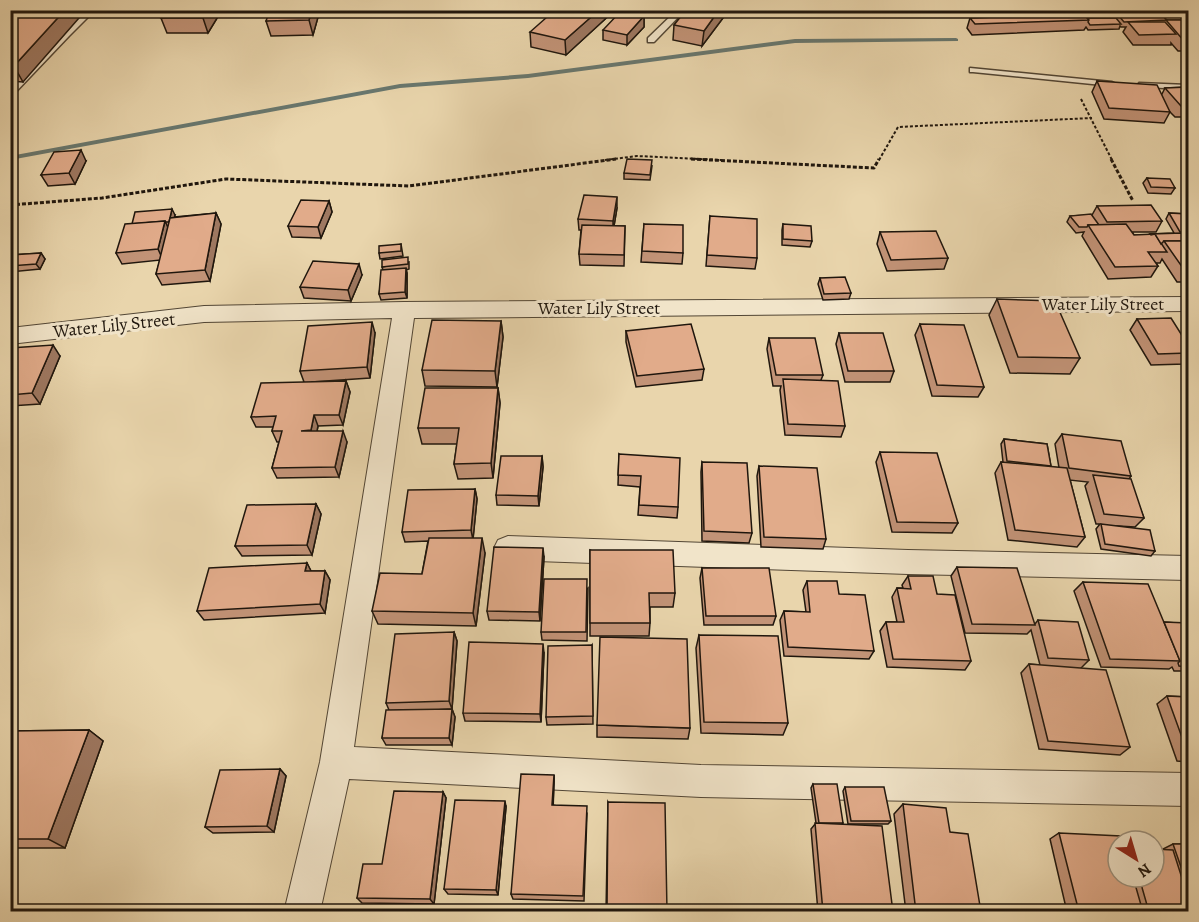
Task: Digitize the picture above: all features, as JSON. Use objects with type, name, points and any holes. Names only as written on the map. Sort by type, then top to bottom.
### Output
[{"type":"street","name":"Water Lily Street","points":[[10,336],[204,314],[404,309],[1188,304]]},
{"type":"street","points":[[302,912],[336,762],[404,309]]},
{"type":"street","points":[[508,548],[908,562],[1188,568]]},
{"type":"street","points":[[336,762],[701,781],[1188,790]]},
{"type":"lane","points":[[10,96],[66,34],[92,10]]},
{"type":"lane","points":[[651,40],[682,10]]},
{"type":"lane","points":[[973,70],[1127,85]]},
{"type":"lane","points":[[1137,85],[1188,87]]},
{"type":"path","points":[[1071,80],[1133,201]]},
{"type":"path","points":[[10,206],[102,198],[226,179],[409,186],[637,156],[874,168],[898,127],[1092,118]]},
{"type":"building","points":[[23,10],[65,10],[14,66],[10,66],[10,23]]},
{"type":"building","points":[[166,10],[208,10],[203,18],[161,18]]},
{"type":"building","points":[[270,10],[312,10],[309,20],[266,21]]},
{"type":"building","points":[[555,10],[599,10],[565,40],[530,32]]},
{"type":"building","points":[[686,10],[719,10],[704,31],[674,25]]},
{"type":"building","points":[[1094,10],[1103,10],[1108,15],[1098,16]]},
{"type":"building","points":[[1135,10],[1160,10],[1160,11],[1137,12]]},
{"type":"building","points":[[620,12],[644,16],[627,35],[603,30]]},
{"type":"building","points":[[1083,14],[1089,20],[975,24],[970,18]]},
{"type":"building","points":[[1160,14],[1167,20],[1124,22],[1118,15]]},
{"type":"building","points":[[1088,18],[1116,18],[1121,24],[1090,25]]},
{"type":"building","points":[[1166,20],[1188,20],[1188,41],[1184,41]]},
{"type":"building","points":[[1128,22],[1165,22],[1176,34],[1139,35]]},
{"type":"building","points":[[1097,81],[1157,85],[1170,112],[1109,108]]},
{"type":"building","points":[[1188,87],[1188,106],[1181,106],[1165,88]]},
{"type":"building","points":[[81,150],[69,173],[41,175],[54,152]]},
{"type":"building","points":[[627,159],[652,160],[650,175],[624,173]]},
{"type":"building","points":[[1147,178],[1170,179],[1175,188],[1151,187]]},
{"type":"building","points":[[584,195],[617,197],[613,221],[578,219]]},
{"type":"building","points":[[301,200],[329,201],[318,227],[288,226]]},
{"type":"building","points":[[1151,205],[1162,221],[1107,222],[1097,206]]},
{"type":"building","points":[[172,209],[169,222],[132,224],[135,212]]},
{"type":"building","points":[[216,213],[205,270],[156,274],[170,218]]},
{"type":"building","points":[[1169,213],[1188,214],[1188,232],[1180,232]]},
{"type":"building","points":[[1091,214],[1099,225],[1079,227],[1070,216]]},
{"type":"building","points":[[710,216],[757,219],[757,258],[707,255]]},
{"type":"building","points":[[165,221],[158,249],[116,253],[125,224]]},
{"type":"building","points":[[644,224],[683,225],[683,253],[642,251]]},
{"type":"building","points":[[783,224],[811,226],[812,241],[783,239]]},
{"type":"building","points":[[1126,224],[1134,235],[1155,234],[1167,252],[1148,252],[1158,266],[1115,267],[1088,225]]},
{"type":"building","points":[[582,225],[625,226],[624,255],[579,254]]},
{"type":"building","points":[[936,231],[948,258],[891,260],[880,232]]},
{"type":"building","points":[[1183,233],[1187,241],[1164,241],[1161,244],[1155,234],[1150,234]]},
{"type":"building","points":[[1164,241],[1188,241],[1188,271],[1185,271]]},
{"type":"building","points":[[401,244],[401,251],[379,253],[379,246]]},
{"type":"building","points":[[41,253],[36,264],[10,266],[10,255]]},
{"type":"building","points":[[408,257],[408,264],[382,267],[382,260]]},
{"type":"building","points":[[313,261],[359,264],[348,290],[300,287]]},
{"type":"building","points":[[406,268],[405,292],[379,294],[381,270]]},
{"type":"building","points":[[845,277],[851,293],[824,294],[820,278]]},
{"type":"building","points":[[997,299],[1055,301],[1080,358],[1018,357]]},
{"type":"building","points":[[1171,318],[1188,345],[1188,353],[1158,354],[1137,319]]},
{"type":"building","points":[[432,320],[501,321],[495,371],[422,370]]},
{"type":"building","points":[[372,322],[367,367],[300,371],[308,326]]},
{"type":"building","points":[[691,324],[704,369],[637,376],[626,331]]},
{"type":"building","points":[[920,324],[964,325],[984,387],[937,385]]},
{"type":"building","points":[[839,333],[883,333],[894,371],[848,371]]},
{"type":"building","points":[[769,338],[815,338],[823,375],[776,375]]},
{"type":"building","points":[[53,345],[32,393],[10,395],[10,348]]},
{"type":"building","points":[[783,379],[838,381],[845,426],[788,424]]},
{"type":"building","points":[[346,381],[339,415],[314,415],[311,430],[301,431],[343,431],[335,467],[272,468],[282,431],[272,431],[276,416],[251,417],[261,383]]},
{"type":"building","points":[[425,388],[498,388],[491,463],[454,464],[459,428],[418,428]]},
{"type":"building","points":[[1062,434],[1121,441],[1131,476],[1069,468]]},
{"type":"building","points":[[1004,439],[1047,444],[1051,466],[1007,461]]},
{"type":"building","points":[[880,452],[937,453],[958,523],[897,522]]},
{"type":"building","points":[[619,454],[680,458],[678,507],[639,505],[641,476],[618,475]]},
{"type":"building","points":[[501,456],[542,456],[538,496],[496,495]]},
{"type":"building","points":[[702,462],[747,463],[752,533],[704,531]]},
{"type":"building","points":[[1001,462],[1067,468],[1085,537],[1015,530]]},
{"type":"building","points":[[759,466],[817,468],[826,539],[764,537]]},
{"type":"building","points":[[1093,475],[1131,479],[1144,518],[1104,514]]},
{"type":"building","points":[[475,489],[471,530],[402,532],[408,490]]},
{"type":"building","points":[[316,504],[307,545],[235,546],[247,505]]},
{"type":"building","points":[[1101,524],[1150,530],[1155,551],[1105,544]]},
{"type":"building","points":[[429,538],[482,538],[473,613],[372,611],[380,573],[422,574]]},
{"type":"building","points":[[494,547],[543,548],[539,612],[487,611]]},
{"type":"building","points":[[590,550],[673,550],[675,593],[649,593],[650,623],[590,623]]},
{"type":"building","points":[[307,563],[305,571],[325,571],[320,604],[197,611],[209,568]]},
{"type":"building","points":[[957,567],[1017,568],[1035,625],[972,624]]},
{"type":"building","points":[[702,568],[769,568],[776,616],[706,616]]},
{"type":"building","points":[[908,576],[933,576],[937,594],[955,595],[971,661],[893,659],[886,622],[904,622],[897,588],[911,589]]},
{"type":"building","points":[[544,579],[587,579],[586,632],[541,632]]},
{"type":"building","points":[[807,581],[837,581],[839,594],[865,595],[874,651],[788,647],[784,611],[810,612]]},
{"type":"building","points":[[1083,582],[1148,584],[1180,661],[1110,659]]},
{"type":"building","points":[[1038,620],[1078,622],[1089,660],[1048,658]]},
{"type":"building","points":[[1164,622],[1188,623],[1188,667],[1179,666],[1180,661]]},
{"type":"building","points":[[454,632],[449,701],[386,703],[395,634]]},
{"type":"building","points":[[699,635],[778,636],[788,723],[704,722]]},
{"type":"building","points":[[600,637],[687,639],[690,728],[597,725]]},
{"type":"building","points":[[469,642],[543,644],[540,714],[463,713]]},
{"type":"building","points":[[592,645],[593,716],[546,717],[548,646]]},
{"type":"building","points":[[1029,664],[1106,670],[1130,747],[1048,741]]},
{"type":"building","points":[[1167,696],[1188,697],[1188,754]]},
{"type":"building","points":[[452,709],[449,738],[382,738],[386,710]]},
{"type":"building","points":[[89,730],[48,839],[10,839],[10,731]]},
{"type":"building","points":[[280,769],[267,826],[205,827],[220,770]]},
{"type":"building","points":[[521,774],[554,775],[552,805],[587,806],[583,896],[511,894]]},
{"type":"building","points":[[813,784],[837,784],[843,823],[819,823]]},
{"type":"building","points":[[845,787],[884,787],[891,821],[851,821]]},
{"type":"building","points":[[394,791],[443,792],[430,899],[357,898],[363,864],[382,864]]},
{"type":"building","points":[[455,800],[505,801],[496,890],[444,889]]},
{"type":"building","points":[[608,802],[665,803],[667,911],[607,910]]},
{"type":"building","points":[[903,804],[946,808],[950,832],[968,834],[981,912],[916,912]]},
{"type":"building","points":[[815,823],[882,826],[893,912],[823,912]]},
{"type":"building","points":[[1059,833],[1106,835],[1106,889],[1136,889],[1143,912],[1079,912]]},
{"type":"building","points":[[1173,844],[1188,844],[1188,887]]},
{"type":"building","points":[[1166,850],[1173,850],[1188,897],[1188,912],[1149,912],[1142,889],[1166,889]]},
{"type":"building","points":[[352,906],[433,907],[433,912],[351,912]]},
{"type":"building","points":[[569,909],[569,912],[500,912],[500,911]]},
{"type":"waterway","points":[[10,158],[400,86],[528,76],[795,41],[956,40]]}]
